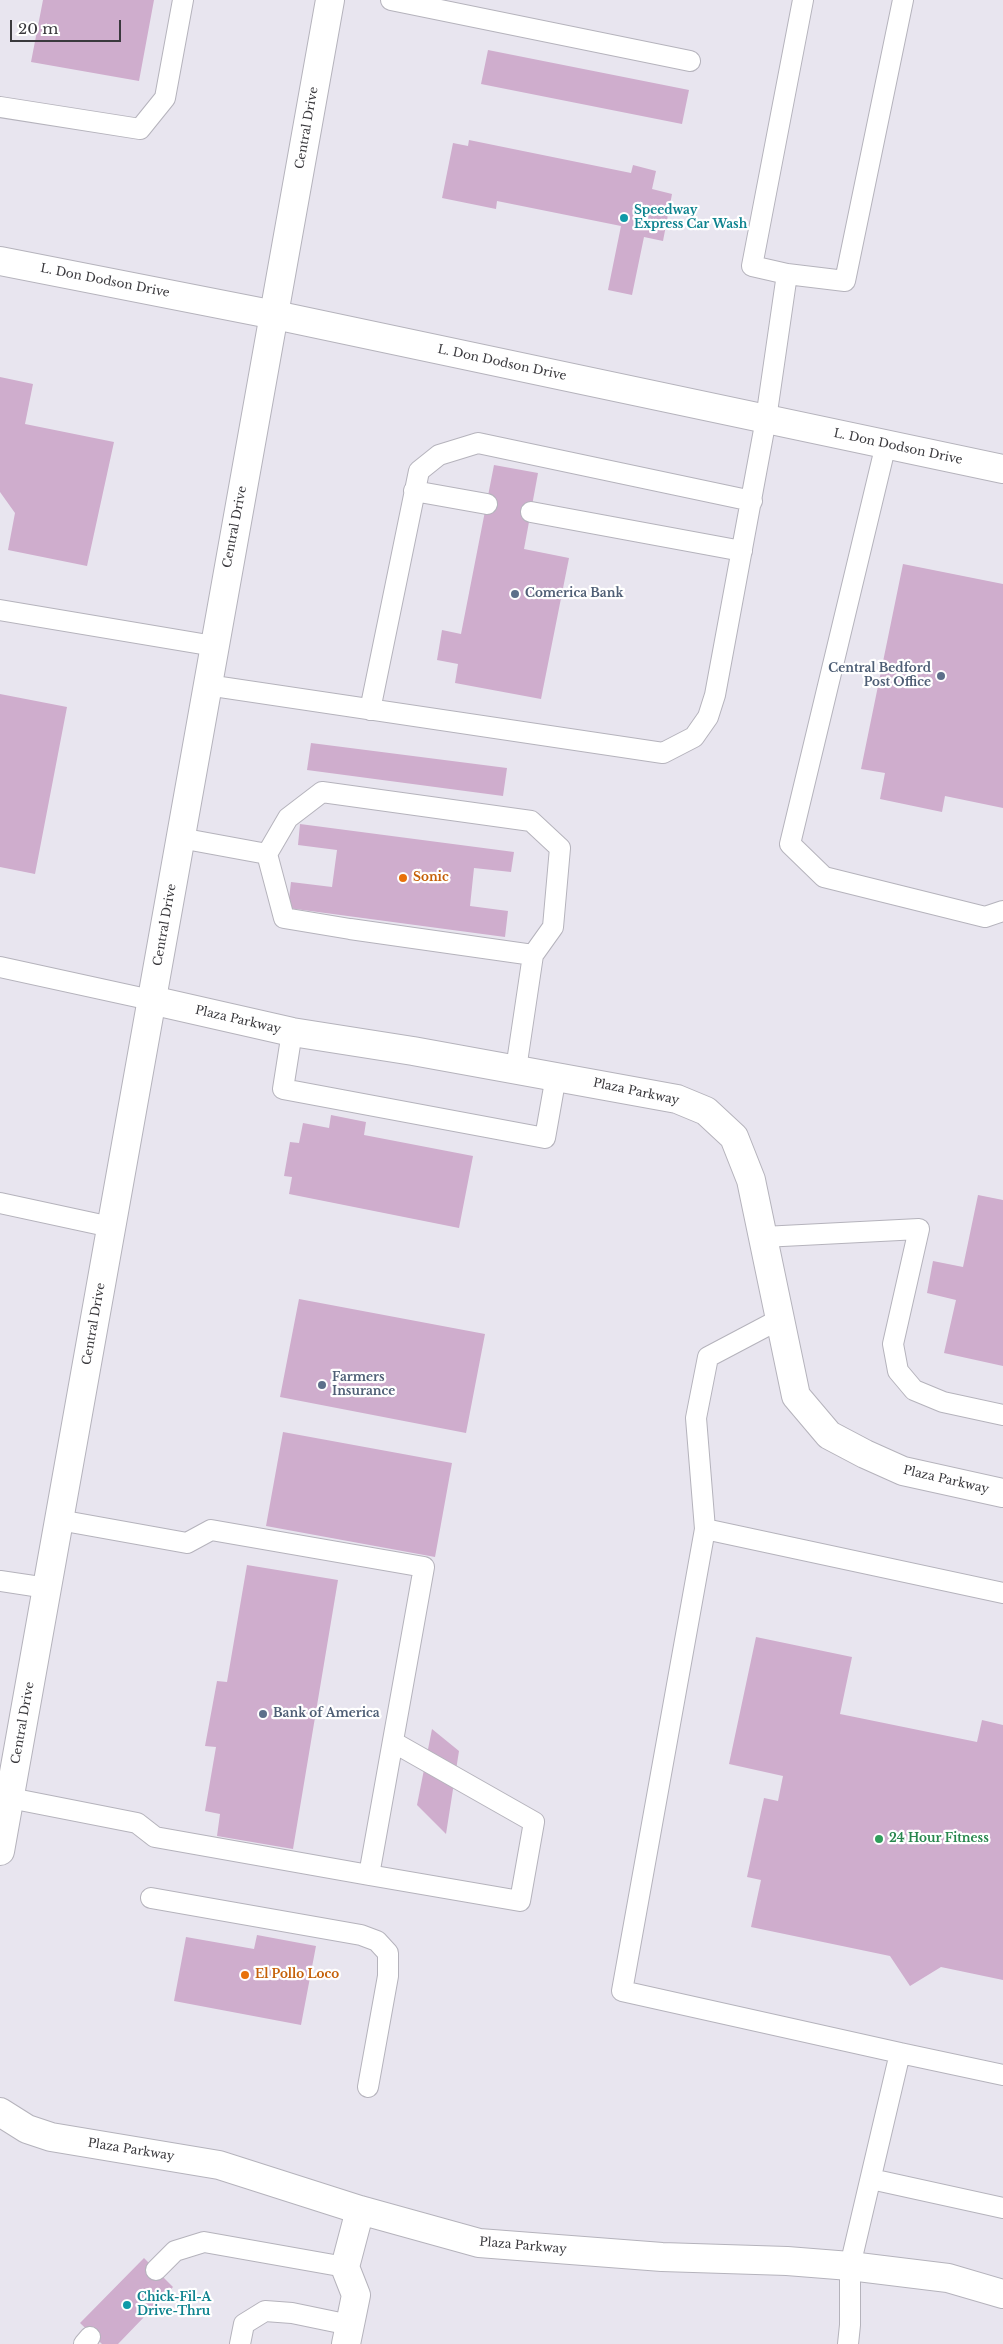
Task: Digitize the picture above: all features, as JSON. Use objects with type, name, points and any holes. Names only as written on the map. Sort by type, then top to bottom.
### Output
[{"type":"street","name":"Central Drive","points":[[0,1851],[5,1797],[47,1588],[330,0]]},
{"type":"street","name":"L. Don Dodson Drive","points":[[0,261],[275,314],[1003,469]]},
{"type":"street","name":"Plaza Parkway","points":[[152,1000],[292,1032],[516,1069],[677,1099],[706,1111],[734,1137],[751,1180],[796,1396],[829,1435],[903,1471],[1003,1492]]},
{"type":"street","name":"Plaza Parkway","points":[[0,2112],[27,2129],[51,2137],[219,2165],[360,2210],[479,2243],[662,2257],[788,2261],[850,2266],[948,2278],[1003,2294]]},
{"type":"street","points":[[348,2335],[356,2295],[345,2267],[360,2210]]},
{"type":"lane","points":[[0,107],[140,129],[165,98],[183,0]]},
{"type":"lane","points":[[391,0],[690,61]]},
{"type":"lane","points":[[803,0],[752,266],[787,274],[845,281],[903,0]]},
{"type":"lane","points":[[207,685],[663,753],[694,737],[708,717],[715,695],[752,501],[787,274]]},
{"type":"lane","points":[[370,710],[416,481],[439,455],[478,443],[752,501]]},
{"type":"lane","points":[[886,444],[790,844],[824,877],[986,917],[1003,911]]},
{"type":"lane","points":[[416,481],[487,504]]},
{"type":"lane","points":[[531,512],[742,551]]},
{"type":"lane","points":[[0,610],[214,646]]},
{"type":"lane","points":[[516,1069],[533,955],[553,926],[560,848],[531,822],[322,792],[288,818],[267,854],[284,918],[533,955]]},
{"type":"lane","points":[[180,838],[267,854]]},
{"type":"lane","points":[[0,967],[152,1000]]},
{"type":"lane","points":[[292,1032],[283,1089],[545,1138],[556,1076]]},
{"type":"lane","points":[[0,1203],[111,1227]]},
{"type":"lane","points":[[763,1237],[919,1229],[893,1344],[898,1371],[914,1390],[943,1402],[1003,1415]]},
{"type":"lane","points":[[780,1320],[708,1357],[696,1418],[705,1528],[622,1991],[1003,2075]]},
{"type":"lane","points":[[59,1520],[188,1543],[211,1530],[424,1567],[369,1875]]},
{"type":"lane","points":[[705,1528],[1003,1593]]},
{"type":"lane","points":[[0,1580],[47,1588]]},
{"type":"lane","points":[[5,1797],[137,1823],[155,1837],[520,1901],[534,1822],[393,1742]]},
{"type":"lane","points":[[151,1898],[361,1935],[378,1941],[388,1952],[388,1976],[368,2086]]},
{"type":"lane","points":[[848,2344],[850,2325],[850,2266],[900,2053]]},
{"type":"lane","points":[[871,2179],[1003,2208]]},
{"type":"lane","points":[[156,2270],[175,2251],[204,2242],[345,2267]]},
{"type":"lane","points":[[240,2344],[244,2324],[264,2312],[292,2313],[348,2335]]},
{"type":"building","points":[[43,0],[154,0],[139,81],[31,62]]},
{"type":"building","points":[[488,50],[689,90],[682,124],[481,84]]},
{"type":"building","name":"Speedway Express Car Wash","points":[[469,140],[631,173],[633,165],[656,171],[652,189],[672,194],[663,241],[644,237],[632,295],[608,290],[621,226],[497,201],[496,209],[442,198],[453,143],[468,146]]},
{"type":"building","points":[[0,377],[33,384],[25,424],[114,442],[87,566],[8,550],[15,513],[0,492]]},
{"type":"building","name":"Comerica Bank","points":[[494,465],[538,473],[524,549],[569,558],[541,699],[455,683],[458,664],[437,660],[442,630],[461,634]]},
{"type":"building","name":"Central Bedford Post Office","points":[[903,564],[1003,584],[1003,808],[945,796],[942,812],[880,799],[885,773],[861,769]]},
{"type":"building","points":[[0,694],[67,707],[35,874],[0,867]]},
{"type":"building","points":[[311,743],[507,768],[503,796],[307,770]]},
{"type":"building","points":[[300,824],[514,852],[511,872],[474,868],[470,906],[508,911],[505,937],[288,908],[291,882],[332,887],[337,850],[298,845]]},
{"type":"building","points":[[331,1115],[366,1122],[364,1135],[473,1156],[459,1228],[289,1194],[292,1177],[284,1176],[290,1142],[299,1143],[303,1123],[329,1128]]},
{"type":"building","points":[[978,1195],[1003,1200],[1003,1366],[944,1353],[956,1300],[927,1293],[933,1261],[963,1267]]},
{"type":"building","points":[[299,1299],[485,1334],[466,1433],[280,1397]]},
{"type":"building","points":[[283,1432],[452,1463],[435,1557],[266,1526]]},
{"type":"building","name":"Bank of America","points":[[247,1565],[338,1580],[293,1849],[217,1836],[220,1814],[205,1811],[216,1747],[205,1746],[217,1681],[227,1682]]},
{"type":"building","name":"24 Hour Fitness","points":[[756,1637],[852,1657],[840,1714],[977,1742],[982,1720],[1003,1725],[1003,1980],[941,1967],[910,1986],[890,1956],[751,1927],[761,1880],[747,1877],[764,1798],[778,1801],[783,1776],[729,1764]]},
{"type":"building","points":[[432,1729],[459,1751],[446,1834],[417,1805]]},
{"type":"building","name":"El Pollo Loco","points":[[257,1935],[316,1946],[301,2025],[174,2001],[186,1937],[254,1949]]},
{"type":"building","name":"Chick-Fil-A Drive-Thru","points":[[144,2258],[173,2287],[118,2344],[102,2344],[80,2323]]},
{"type":"place","name":"Speedway Express Car Wash","points":[[624,218]]},
{"type":"place","name":"Comerica Bank","points":[[515,594]]},
{"type":"place","name":"Central Bedford Post Office","points":[[941,676]]},
{"type":"place","name":"Sonic","points":[[403,878]]},
{"type":"place","name":"Farmers Insurance","points":[[322,1385]]},
{"type":"place","name":"Bank of America","points":[[263,1714]]},
{"type":"place","name":"24 Hour Fitness","points":[[879,1839]]},
{"type":"place","name":"El Pollo Loco","points":[[245,1975]]},
{"type":"place","name":"Chick-Fil-A Drive-Thru","points":[[127,2305]]}]
